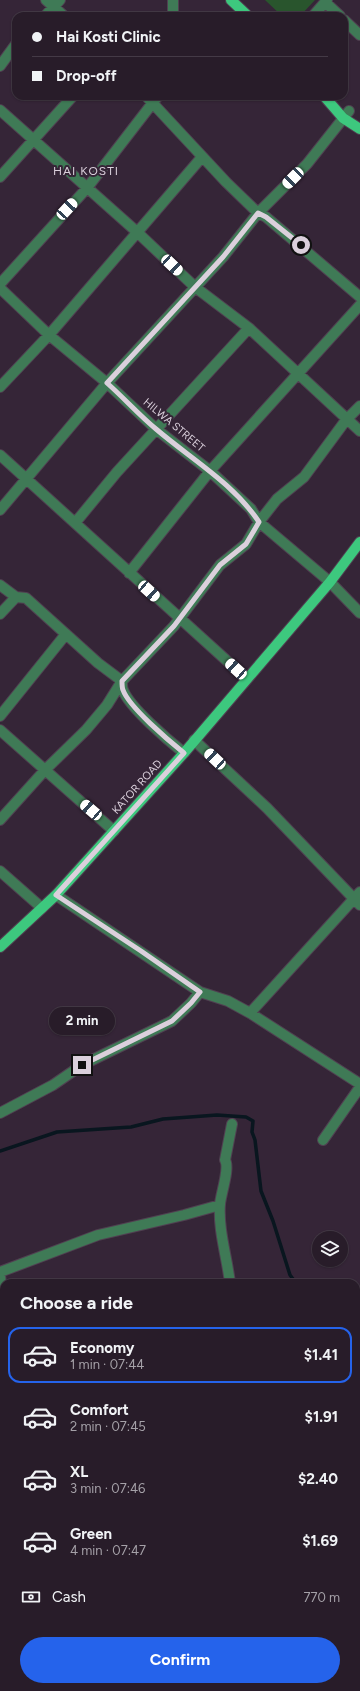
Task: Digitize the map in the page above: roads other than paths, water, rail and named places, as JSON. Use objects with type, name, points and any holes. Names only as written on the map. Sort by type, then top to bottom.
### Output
[{"type":"main road","points":[[231,0],[244,12]]},
{"type":"main road","points":[[329,100],[360,129]]},
{"type":"main road","name":"KATOR ROAD","points":[[0,947],[56,895],[184,753],[330,582],[360,542]]},
{"type":"street","points":[[173,0],[173,12]]},
{"type":"street","points":[[316,12],[326,1],[336,12]]},
{"type":"street","points":[[48,12],[54,2],[61,12]]},
{"type":"street","points":[[348,24],[360,35]]},
{"type":"street","points":[[0,66],[12,50]]},
{"type":"street","points":[[0,177],[69,100]]},
{"type":"street","points":[[0,284],[87,188],[156,100],[202,157],[258,213],[272,221],[360,297]]},
{"type":"street","points":[[0,110],[137,232],[195,287],[249,328],[346,420],[360,431]]},
{"type":"street","points":[[0,510],[107,383],[223,257],[258,213],[307,164],[346,115]]},
{"type":"street","points":[[0,387],[49,335],[202,157]]},
{"type":"street","name":"HILWA STREET","points":[[0,288],[49,335],[107,383],[156,429],[210,471],[251,509],[259,522],[330,582],[360,613]]},
{"type":"street","points":[[129,573],[210,471],[360,305]]},
{"type":"street","points":[[75,523],[117,472],[249,328]]},
{"type":"street","points":[[0,820],[45,770],[86,730],[106,705],[122,681],[174,626],[220,565],[246,544],[259,522],[277,499],[304,477],[346,420],[360,406]]},
{"type":"street","points":[[0,455],[247,679]]},
{"type":"street","points":[[0,585],[16,597],[26,598],[98,663],[122,681]]},
{"type":"street","points":[[0,614],[16,597]]},
{"type":"street","points":[[0,716],[66,634]]},
{"type":"street","points":[[122,681],[122,690],[129,699],[152,725],[184,753]]},
{"type":"street","points":[[0,730],[114,831]]},
{"type":"street","points":[[194,740],[267,808],[358,899],[250,1013]]},
{"type":"street","points":[[0,871],[42,908]]},
{"type":"street","points":[[56,895],[200,992],[228,1001],[250,1013],[360,1084]]},
{"type":"street","points":[[0,1113],[53,1085],[82,1065],[172,1021],[200,992]]},
{"type":"street","points":[[323,1140],[360,1087]]},
{"type":"street","points":[[229,1279],[219,1220],[223,1182],[227,1175],[228,1163],[225,1160],[232,1124]]},
{"type":"street","points":[[0,1274],[98,1235],[184,1215],[220,1204]]},
{"type":"waterway","points":[[0,1151],[57,1132],[131,1127],[163,1119],[217,1115],[246,1117],[253,1121],[252,1132],[255,1140],[261,1191],[273,1221],[290,1275],[293,1279]]},
{"type":"district","name":"HAI KOSTI","points":[[86,171]]}]
